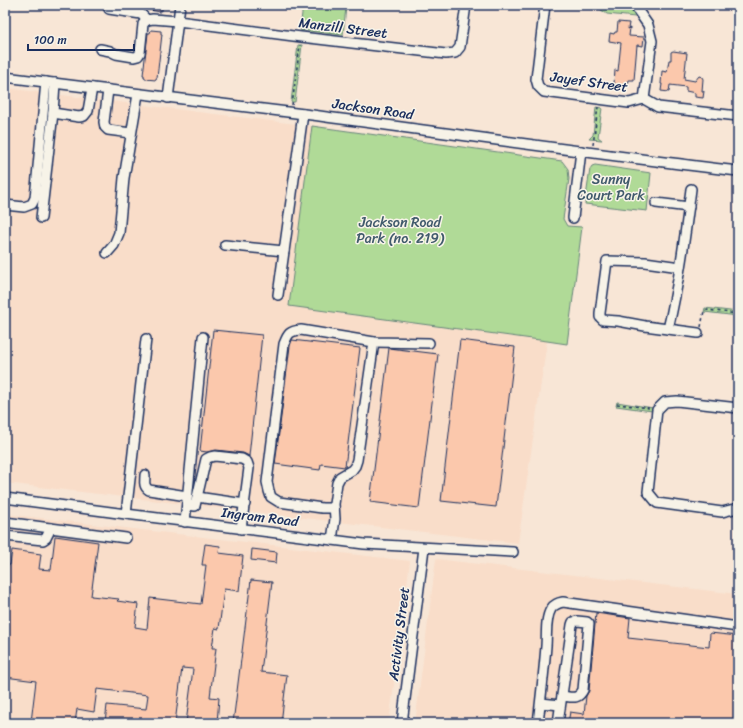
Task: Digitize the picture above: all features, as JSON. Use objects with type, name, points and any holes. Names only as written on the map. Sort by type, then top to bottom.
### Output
[{"type":"street","points":[[168,98],[180,5]]},
{"type":"street","name":"Manzill Street","points":[[147,20],[178,21],[446,54],[455,53],[460,47],[466,5]]},
{"type":"street","name":"Jayef Street","points":[[545,5],[536,79],[538,86],[544,92],[629,103],[644,99],[658,107],[738,116]]},
{"type":"street","points":[[634,5],[648,25],[652,41],[644,99]]},
{"type":"street","points":[[100,49],[116,54],[134,57],[138,56],[140,53],[143,24],[147,20],[141,14],[109,9]]},
{"type":"street","name":"Jackson Road","points":[[5,77],[303,114],[738,171]]},
{"type":"street","points":[[41,218],[53,113],[50,83]]},
{"type":"street","points":[[5,205],[24,207],[32,204],[35,198],[50,83]]},
{"type":"street","points":[[53,113],[80,117],[84,116],[88,111],[92,88]]},
{"type":"street","points":[[108,90],[104,122],[105,127],[108,130],[131,133]]},
{"type":"street","points":[[106,253],[114,245],[118,233],[124,178],[138,94]]},
{"type":"street","points":[[278,295],[303,114]]},
{"type":"street","points":[[573,218],[581,151]]},
{"type":"street","points":[[668,329],[675,302],[691,189]]},
{"type":"street","points":[[656,203],[689,207]]},
{"type":"street","points":[[226,245],[284,251]]},
{"type":"street","points":[[680,267],[645,262],[607,260],[600,317],[603,320],[698,333]]},
{"type":"street","points":[[334,508],[322,508],[279,502],[271,497],[268,491],[267,482],[284,344],[287,335],[293,331],[301,330],[374,342],[429,343]]},
{"type":"street","points":[[189,522],[203,337]]},
{"type":"street","points":[[126,514],[146,339]]},
{"type":"street","points":[[332,540],[337,483],[340,477],[352,470],[358,460],[374,342]]},
{"type":"street","points":[[738,408],[677,400],[665,402],[657,410],[648,492],[657,503],[722,512],[738,508]]},
{"type":"street","points":[[191,501],[206,459],[216,456],[242,459],[247,462],[250,468],[241,529]]},
{"type":"street","points":[[145,475],[145,485],[149,490],[191,501],[245,504]]},
{"type":"street","name":"Ingram Road","points":[[5,498],[364,544],[513,552]]},
{"type":"street","points":[[5,522],[126,538]]},
{"type":"street","points":[[5,536],[43,540],[46,538],[51,528]]},
{"type":"street","name":"Activity Street","points":[[402,723],[424,548]]},
{"type":"street","points":[[538,723],[547,637],[547,620],[550,610],[555,604],[563,602],[738,627]]},
{"type":"street","points":[[541,703],[561,701],[577,698],[581,695],[583,690],[589,624],[587,622],[573,622],[572,626],[561,701],[558,723]]},
{"type":"path","points":[[291,113],[301,37]]},
{"type":"path","points":[[593,152],[598,99]]},
{"type":"path","points":[[698,333],[701,328],[704,311],[707,310],[738,314]]},
{"type":"path","points":[[617,404],[657,410]]},
{"type":"shaded area","points":[[5,88],[312,126],[289,306],[547,341],[518,543],[5,483]]},
{"type":"shaded area","points":[[5,514],[410,561],[389,723],[5,723]]},
{"type":"shaded area","points":[[436,559],[738,594],[738,723],[415,723]]},
{"type":"green space","points":[[303,5],[346,7],[343,35],[300,30]]},
{"type":"green space","points":[[594,5],[630,5],[635,17],[607,14]]},
{"type":"green space","points":[[298,45],[302,45],[295,102],[291,102]]},
{"type":"green space","points":[[596,107],[602,108],[598,137],[602,140],[589,139],[593,135]]},
{"type":"green space","name":"Jackson Road Park (no. 219)","points":[[312,126],[562,161],[568,169],[569,179],[563,219],[567,226],[582,227],[567,344],[289,306]]},
{"type":"green space","name":"Sunny Court Park","points":[[595,165],[651,173],[647,211],[585,204],[590,169]]},
{"type":"green space","points":[[705,308],[738,312],[738,316],[704,312]]},
{"type":"green space","points":[[617,402],[653,408],[652,411],[616,406]]},
{"type":"building","points":[[145,5],[162,5],[162,11],[160,10],[160,12],[145,9]]},
{"type":"building","points":[[618,22],[629,23],[629,36],[644,37],[643,46],[637,45],[634,80],[629,80],[628,84],[624,84],[624,88],[616,87],[616,84],[614,84],[615,70],[618,71],[621,43],[609,41],[610,33],[614,34],[617,32]]},
{"type":"building","points":[[151,30],[161,31],[162,34],[156,80],[145,79],[143,75],[148,33],[150,33]]},
{"type":"building","points":[[671,52],[687,53],[684,79],[695,81],[699,76],[702,77],[702,91],[704,91],[703,98],[695,97],[695,93],[686,91],[686,87],[670,85],[669,92],[661,91],[662,71],[667,72],[669,60],[671,60]]},
{"type":"building","points":[[213,330],[262,335],[249,456],[243,453],[216,450],[207,452],[200,451]]},
{"type":"building","points":[[292,340],[360,348],[345,467],[321,464],[320,470],[275,464]]},
{"type":"building","points":[[460,340],[515,347],[496,507],[441,501]]},
{"type":"building","points":[[389,348],[438,354],[419,508],[370,502]]},
{"type":"building","points":[[55,536],[98,542],[91,596],[119,599],[117,601],[138,604],[135,627],[147,629],[150,598],[201,604],[206,565],[202,565],[205,544],[220,546],[219,553],[243,556],[239,591],[224,589],[219,629],[215,628],[212,648],[216,648],[210,697],[219,698],[217,723],[186,723],[193,669],[182,668],[175,723],[105,723],[107,705],[146,709],[148,695],[97,689],[94,712],[77,709],[75,723],[31,722],[36,681],[5,677],[5,644],[9,619],[5,619],[5,565],[10,565],[12,550],[41,554],[39,569],[51,570]]},
{"type":"building","points":[[252,549],[277,552],[276,563],[251,560]]},
{"type":"building","points":[[251,580],[272,582],[261,672],[287,675],[281,723],[233,723]]},
{"type":"building","points":[[596,613],[630,618],[628,638],[709,647],[710,633],[738,636],[738,723],[568,723],[570,712],[584,714],[586,696],[589,691]]}]
